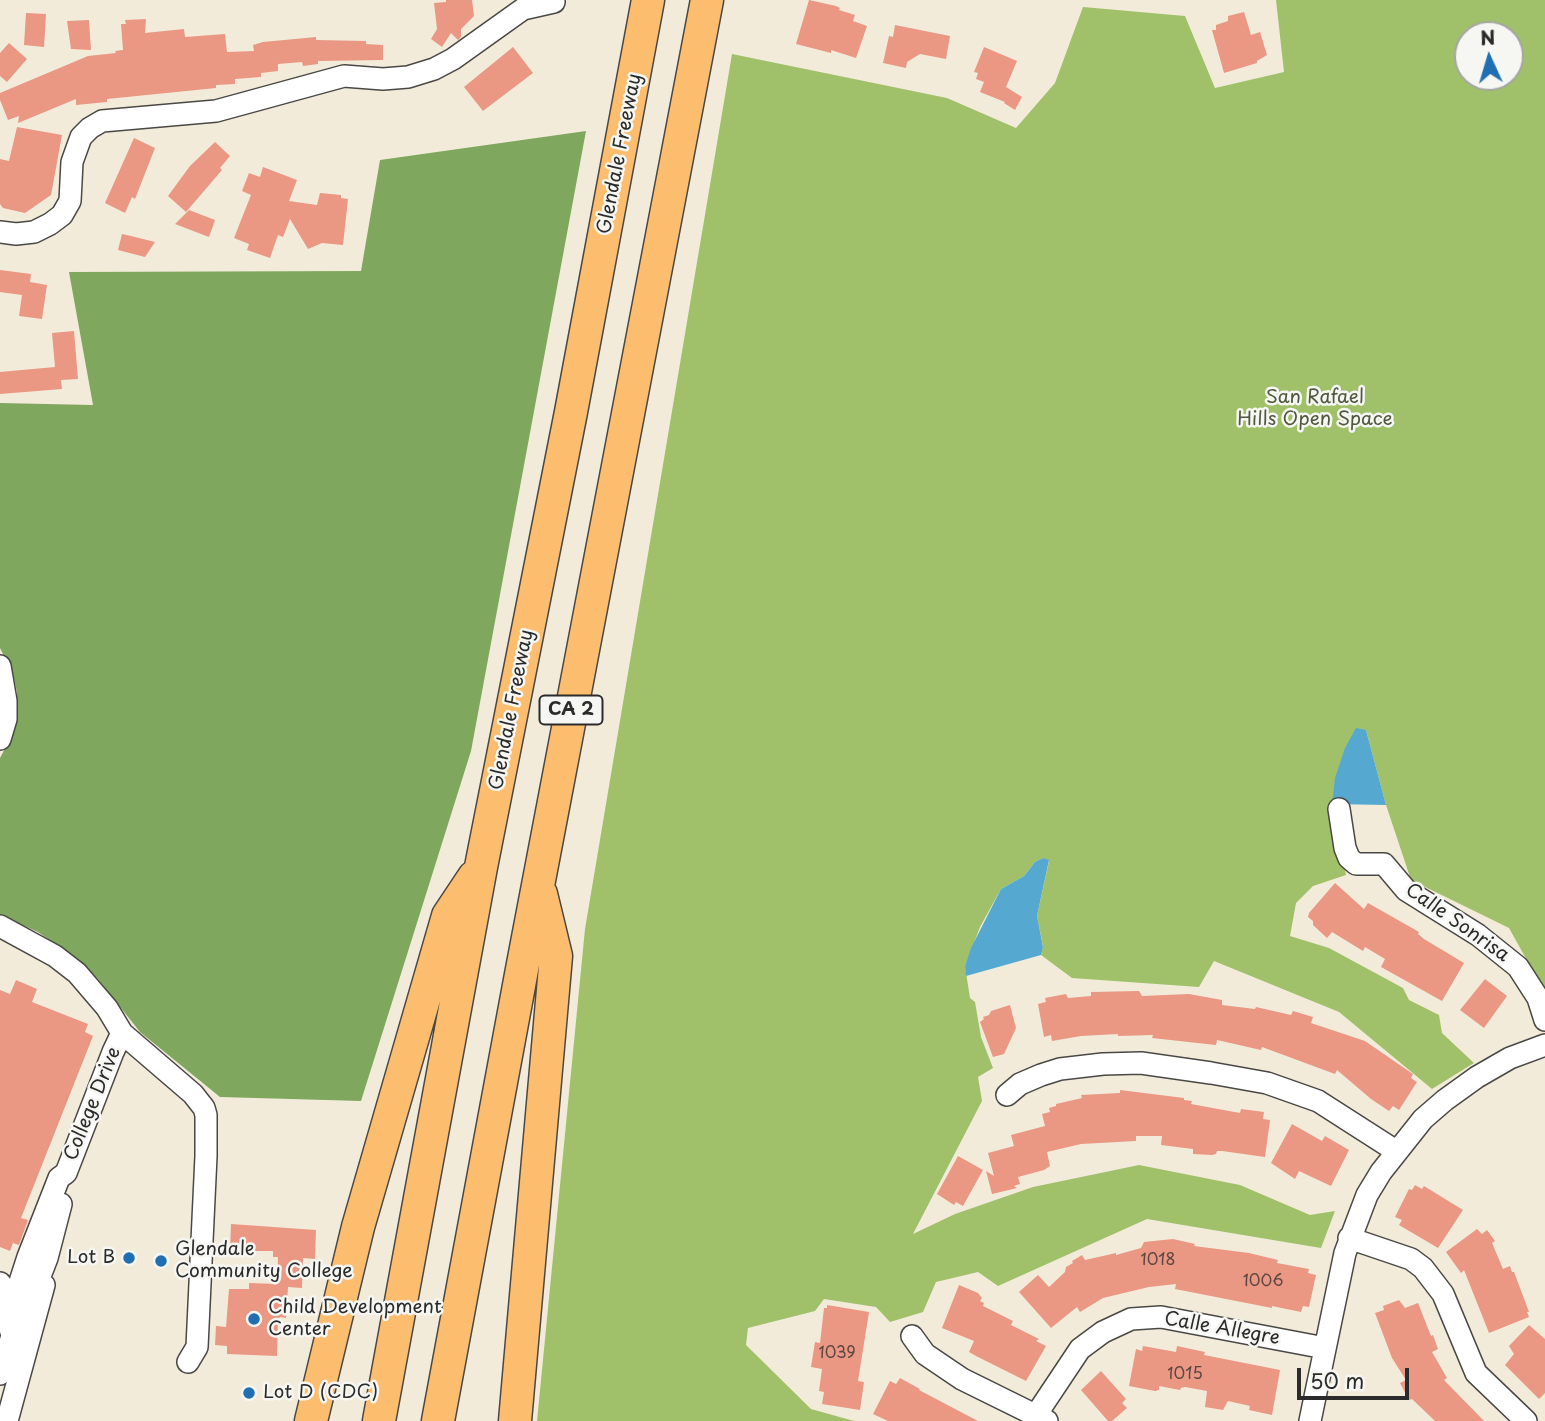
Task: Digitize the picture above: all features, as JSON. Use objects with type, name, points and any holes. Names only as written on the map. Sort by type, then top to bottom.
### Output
[{"type":"highway","name":"Glendale Freeway","points":[[379,1421],[481,867],[571,412],[648,0]]},
{"type":"highway","name":"CA 2","points":[[438,1421],[707,0]]},
{"type":"highway","points":[[311,1421],[358,1227],[448,916],[481,867]]},
{"type":"highway","points":[[515,1421],[556,956],[538,882]]},
{"type":"street","points":[[0,232],[34,232],[62,215],[70,201],[72,162],[76,147],[90,128],[102,121],[216,111],[344,76],[383,79],[408,77],[453,59],[515,5],[554,2]]},
{"type":"street","points":[[0,666],[6,719],[0,739]]},
{"type":"street","name":"Calle Sonrisa","points":[[1339,809],[1349,858],[1356,864],[1384,864],[1406,890],[1478,935],[1518,967],[1538,998],[1545,1020]]},
{"type":"street","name":"College Drive","points":[[0,926],[55,956],[76,974],[107,1008],[122,1033],[66,1172],[59,1178],[32,1272],[17,1291],[22,1304],[0,1374]]},
{"type":"street","points":[[122,1033],[193,1094],[206,1115],[198,1346],[188,1362]]},
{"type":"street","points":[[1310,1421],[1339,1276],[1349,1237],[1367,1195],[1396,1151],[1423,1119],[1477,1077],[1510,1058],[1545,1045]]},
{"type":"street","points":[[1007,1095],[1020,1084],[1041,1075],[1060,1069],[1103,1064],[1141,1063],[1211,1073],[1267,1083],[1318,1101],[1396,1151]]},
{"type":"street","points":[[1349,1237],[1411,1259],[1423,1268],[1443,1294],[1476,1373],[1526,1421]]},
{"type":"street","points":[[0,1270],[32,1272],[45,1277],[7,1421]]},
{"type":"street","points":[[0,1283],[4,1310],[12,1335]]},
{"type":"street","name":"Calle Allegre","points":[[1042,1418],[1080,1349],[1103,1332],[1131,1319],[1161,1317],[1325,1348]]},
{"type":"street","points":[[912,1336],[925,1354],[961,1378],[1042,1418]]},
{"type":"green space","name":"San Rafael Hills Open Space","points":[[1276,0],[1545,0],[1545,993],[1509,928],[1411,880],[1386,805],[1366,730],[1332,804],[1346,875],[1313,886],[1296,903],[1290,936],[1329,948],[1403,988],[1409,1000],[1439,1015],[1442,1033],[1474,1063],[1432,1089],[1339,1012],[1214,961],[1199,987],[1072,978],[1041,955],[1043,946],[1037,916],[1049,861],[1043,858],[1035,862],[1024,876],[1001,889],[980,927],[965,966],[970,998],[975,1002],[981,1037],[993,1068],[978,1077],[982,1101],[913,1234],[955,1214],[1033,1187],[1139,1165],[1240,1185],[1310,1215],[1335,1211],[1321,1248],[1147,1219],[998,1286],[978,1272],[936,1282],[923,1312],[890,1322],[876,1307],[824,1299],[815,1311],[748,1328],[746,1345],[811,1409],[854,1421],[537,1421],[585,929],[732,54],[947,98],[1016,128],[1055,83],[1083,7],[1185,16],[1215,88],[1284,72]]},
{"type":"green space","points":[[586,131],[471,751],[361,1101],[220,1097],[140,1032],[98,979],[75,957],[38,932],[0,915],[0,758],[12,735],[17,692],[13,674],[0,648],[0,403],[93,405],[69,272],[361,271],[380,160]]},
{"type":"water","points":[[1356,728],[1366,730],[1386,805],[1332,804],[1335,778],[1345,748]]},
{"type":"water","points":[[1043,858],[1049,860],[1037,916],[1043,947],[1041,955],[966,976],[965,966],[971,948],[1001,889],[1024,876],[1035,862]]},
{"type":"building","points":[[472,0],[474,16],[461,29],[461,37],[458,40],[451,33],[442,47],[431,39],[437,29],[434,3]]},
{"type":"building","points":[[809,0],[836,6],[839,10],[855,15],[853,21],[867,26],[856,58],[831,50],[831,53],[796,44]]},
{"type":"building","points":[[1244,12],[1251,35],[1260,32],[1267,55],[1257,63],[1224,73],[1212,30],[1216,30],[1216,25],[1228,21],[1228,16]]},
{"type":"building","points":[[26,13],[46,14],[44,47],[24,45]]},
{"type":"building","points":[[146,19],[145,33],[184,29],[185,37],[225,34],[227,52],[254,51],[253,45],[263,42],[316,37],[316,40],[366,41],[366,44],[383,45],[383,60],[318,61],[318,64],[303,66],[302,62],[278,64],[278,71],[261,73],[261,77],[235,79],[235,84],[216,85],[216,88],[107,99],[107,102],[76,105],[76,99],[18,123],[19,116],[8,120],[0,93],[88,56],[123,50],[121,24],[126,24],[125,20]]},
{"type":"building","points":[[89,20],[91,50],[71,49],[67,21]]},
{"type":"building","points":[[895,25],[950,36],[946,59],[920,54],[907,62],[906,68],[883,63],[889,36],[893,37]]},
{"type":"building","points":[[9,43],[27,59],[7,82],[0,76],[0,53]]},
{"type":"building","points":[[513,47],[533,73],[483,111],[464,87]]},
{"type":"building","points":[[984,47],[1017,61],[1006,87],[1022,97],[1015,110],[1005,102],[980,92],[984,82],[976,79],[978,73],[974,72]]},
{"type":"building","points":[[17,127],[62,135],[51,195],[25,213],[3,208],[0,204],[0,159],[9,161]]},
{"type":"building","points":[[134,138],[155,148],[135,199],[132,197],[125,213],[105,203]]},
{"type":"building","points":[[215,142],[230,156],[220,168],[222,170],[186,212],[168,196],[190,166]]},
{"type":"building","points":[[263,167],[297,180],[289,201],[317,205],[320,193],[341,195],[341,198],[348,199],[343,245],[322,243],[308,249],[290,219],[283,237],[278,235],[270,258],[247,250],[249,244],[234,238],[251,195],[242,191],[249,173],[260,177]]},
{"type":"building","points":[[189,210],[215,220],[209,237],[175,224]]},
{"type":"building","points":[[122,234],[155,242],[145,257],[118,250]]},
{"type":"building","points":[[0,270],[31,274],[30,282],[47,285],[42,319],[19,316],[22,295],[0,292]]},
{"type":"building","points":[[74,331],[78,379],[61,380],[62,389],[0,394],[0,372],[55,367],[52,333]]},
{"type":"building","points":[[1335,883],[1364,909],[1368,903],[1419,932],[1424,939],[1464,963],[1442,1001],[1381,967],[1385,959],[1365,947],[1363,951],[1332,932],[1327,938],[1313,925],[1313,921],[1308,917],[1309,913]]},
{"type":"building","points":[[1485,979],[1507,996],[1484,1028],[1460,1010]]},
{"type":"building","points":[[16,980],[37,989],[32,1002],[88,1024],[85,1032],[93,1036],[21,1218],[28,1220],[19,1245],[13,1243],[10,1251],[0,1247],[0,990],[10,994]]},
{"type":"building","points":[[1139,991],[1142,996],[1189,994],[1222,1000],[1222,1005],[1256,1007],[1291,1015],[1293,1011],[1313,1017],[1311,1023],[1365,1041],[1413,1074],[1411,1078],[1417,1082],[1399,1110],[1393,1106],[1389,1111],[1337,1070],[1335,1074],[1262,1047],[1261,1050],[1217,1040],[1216,1045],[1152,1038],[1153,1035],[1081,1036],[1052,1041],[1051,1035],[1044,1037],[1038,1004],[1046,1002],[1045,998],[1066,994],[1068,998],[1091,996],[1091,992]]},
{"type":"building","points":[[1010,1005],[1016,1028],[1004,1054],[993,1057],[980,1022],[991,1011]]},
{"type":"building","points":[[1120,1090],[1184,1098],[1192,1101],[1191,1104],[1240,1113],[1241,1109],[1264,1112],[1263,1119],[1270,1120],[1265,1157],[1222,1151],[1212,1155],[1193,1154],[1193,1149],[1161,1145],[1162,1136],[1136,1136],[1136,1141],[1081,1144],[1047,1152],[1050,1166],[1018,1177],[1020,1184],[1014,1186],[1017,1188],[992,1194],[986,1171],[994,1176],[988,1153],[1014,1146],[1011,1135],[1045,1126],[1042,1114],[1050,1112],[1049,1108],[1056,1104],[1082,1098],[1081,1095],[1120,1093]]},
{"type":"building","points":[[1292,1124],[1322,1141],[1325,1136],[1349,1150],[1331,1186],[1299,1171],[1295,1179],[1271,1163]]},
{"type":"building","points":[[958,1156],[983,1170],[963,1206],[956,1202],[954,1205],[937,1194]]},
{"type":"building","points":[[1415,1185],[1422,1189],[1424,1186],[1463,1210],[1438,1248],[1399,1225],[1402,1220],[1395,1217],[1409,1189],[1412,1190]]},
{"type":"building","points":[[231,1224],[316,1230],[315,1259],[303,1258],[302,1288],[288,1287],[286,1318],[280,1317],[278,1320],[277,1356],[227,1354],[227,1346],[215,1345],[216,1326],[226,1327],[229,1289],[249,1289],[249,1283],[277,1284],[278,1257],[273,1257],[273,1251],[230,1251]]},
{"type":"building","points":[[1477,1229],[1482,1234],[1487,1230],[1495,1241],[1492,1243],[1503,1269],[1510,1266],[1514,1272],[1529,1312],[1529,1317],[1489,1333],[1464,1270],[1461,1273],[1446,1252]]},
{"type":"building","points":[[1173,1239],[1195,1244],[1194,1246],[1249,1253],[1278,1260],[1277,1263],[1309,1269],[1308,1273],[1316,1275],[1309,1307],[1303,1306],[1301,1312],[1272,1308],[1175,1289],[1176,1284],[1149,1287],[1103,1298],[1080,1312],[1077,1307],[1051,1328],[1019,1292],[1038,1275],[1049,1287],[1072,1261],[1082,1255],[1085,1260],[1116,1255],[1141,1248],[1144,1242]]},
{"type":"building","points":[[959,1285],[978,1293],[983,1306],[1013,1321],[1011,1325],[1039,1339],[1036,1341],[1046,1346],[1026,1381],[969,1352],[974,1341],[942,1328]]},
{"type":"building","points":[[1399,1300],[1405,1308],[1418,1303],[1438,1349],[1432,1352],[1447,1378],[1444,1380],[1484,1421],[1435,1421],[1412,1399],[1409,1400],[1400,1383],[1406,1380],[1392,1358],[1375,1313],[1384,1310],[1383,1306]]},
{"type":"building","points":[[827,1305],[869,1312],[858,1381],[864,1382],[860,1410],[822,1404],[824,1392],[819,1391],[822,1369],[811,1367],[815,1342],[820,1343],[824,1308],[827,1308]]},
{"type":"building","points":[[1529,1325],[1545,1339],[1545,1393],[1539,1399],[1505,1365],[1514,1354],[1509,1346]]},
{"type":"building","points":[[1143,1346],[1176,1352],[1177,1346],[1205,1352],[1204,1355],[1280,1370],[1272,1415],[1249,1410],[1250,1406],[1228,1401],[1223,1410],[1205,1407],[1207,1391],[1159,1386],[1159,1390],[1155,1391],[1129,1386],[1136,1349],[1142,1351]]},
{"type":"building","points":[[1101,1371],[1126,1399],[1122,1403],[1127,1408],[1112,1421],[1108,1421],[1081,1390]]},
{"type":"building","points":[[900,1378],[978,1421],[888,1421],[873,1414],[890,1381],[896,1384]]},
{"type":"place","name":"Lot B","points":[[129,1258]]},
{"type":"place","name":"Glendale Community College","points":[[161,1261]]},
{"type":"place","name":"Child Development Center","points":[[254,1319]]},
{"type":"place","name":"Lot D (CDC)","points":[[249,1393]]}]
